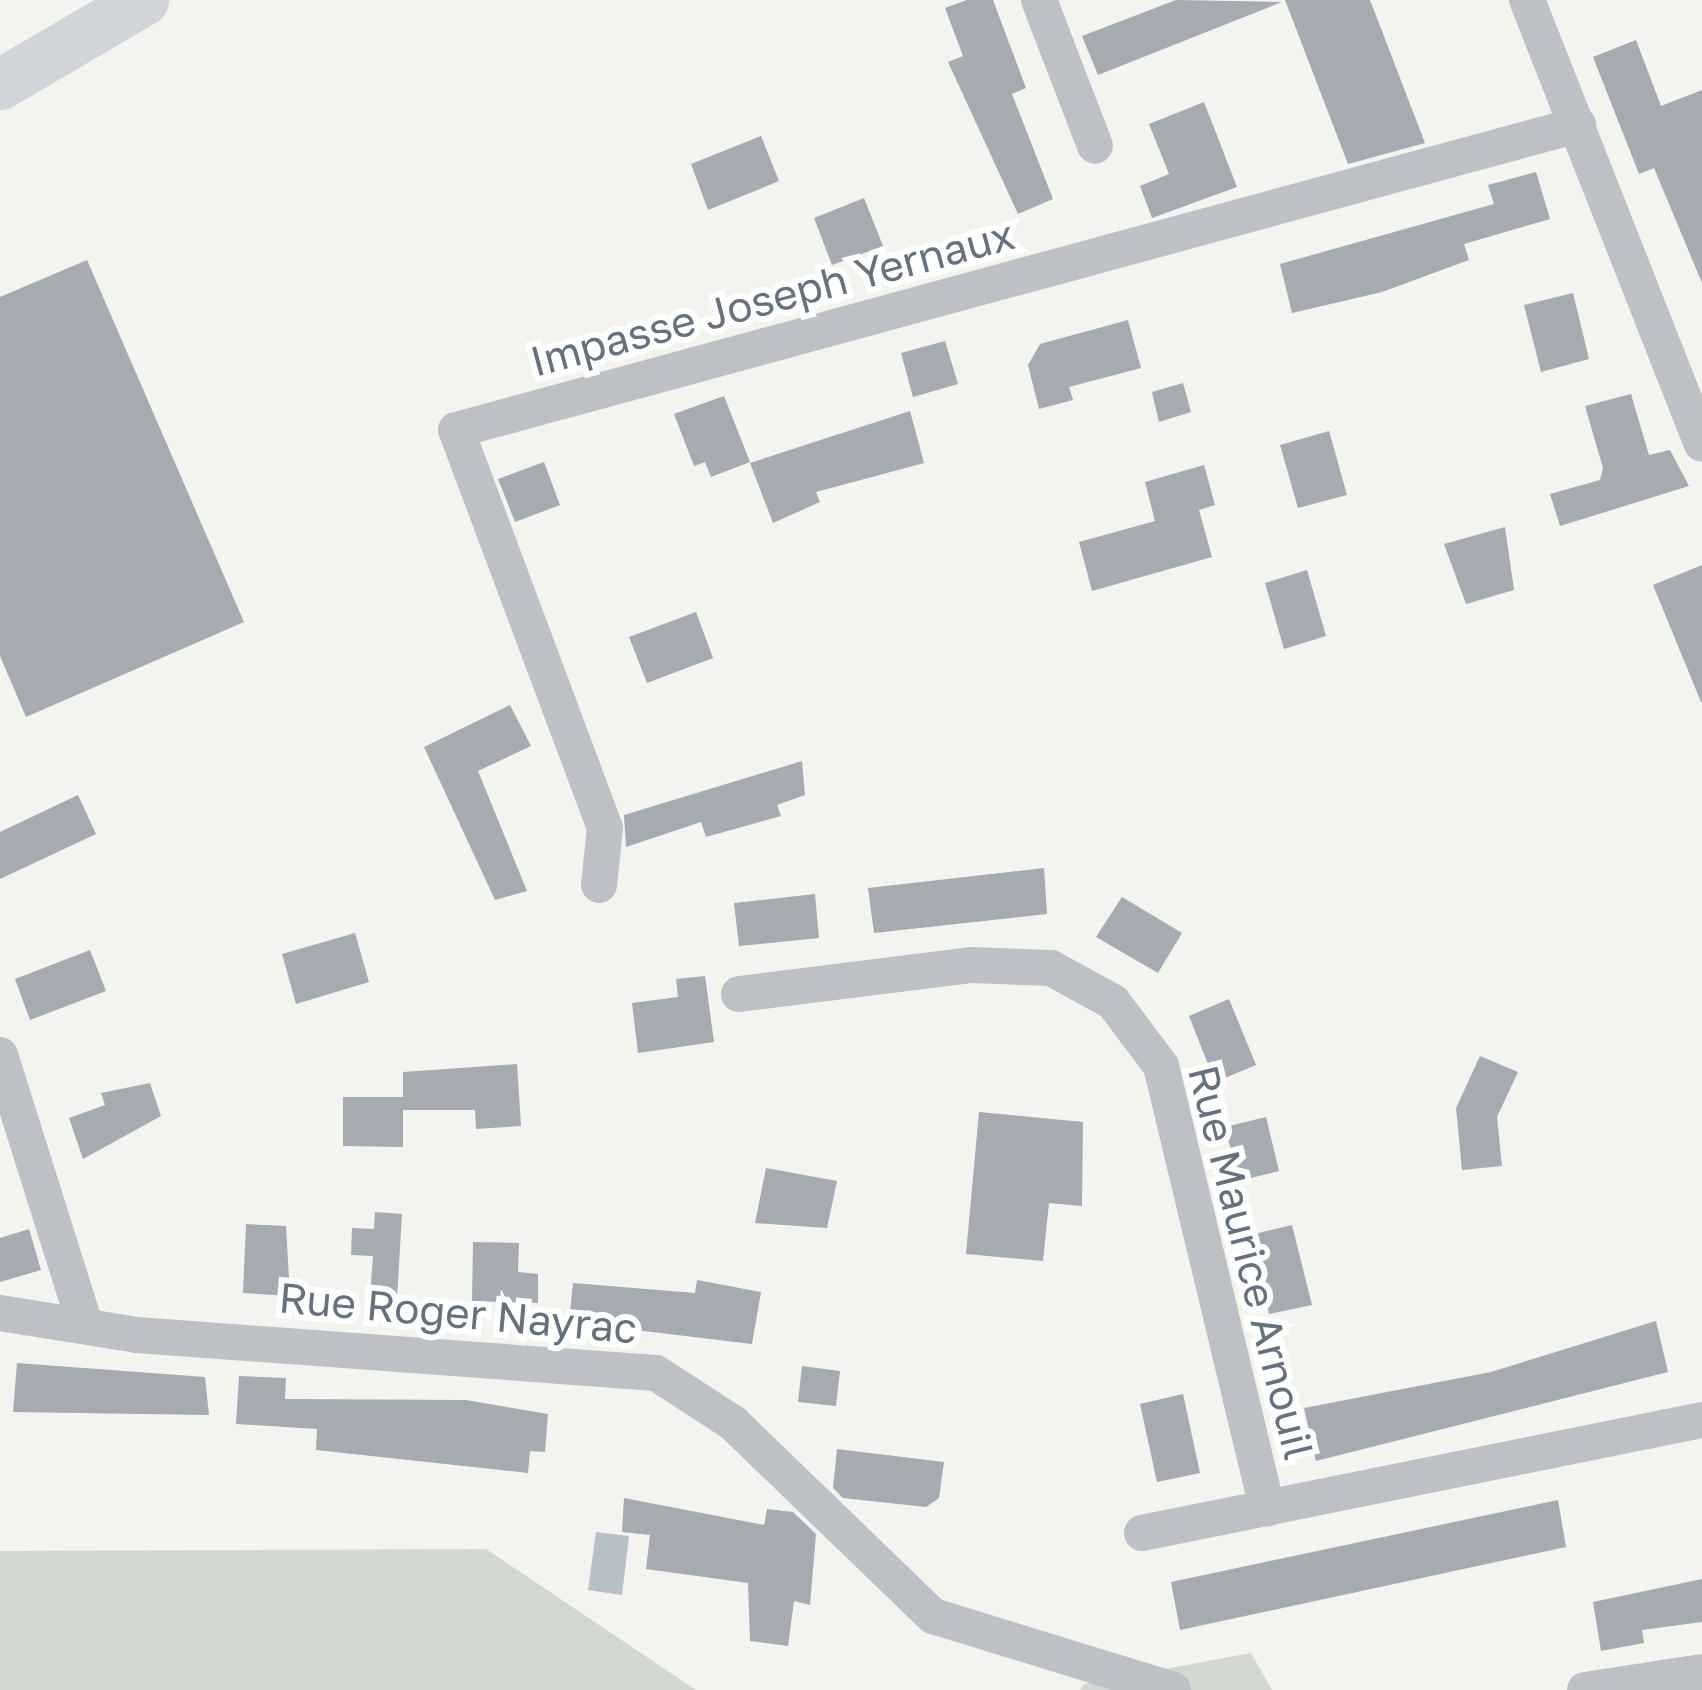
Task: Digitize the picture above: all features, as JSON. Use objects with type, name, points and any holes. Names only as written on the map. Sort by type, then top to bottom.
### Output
[{"type":"main road","points":[[0,84],[143,0]]},
{"type":"street","points":[[1040,0],[1095,146]]},
{"type":"street","points":[[1528,0],[1694,397],[1702,444]]},
{"type":"street","name":"Impasse Joseph Yernaux","points":[[598,885],[604,828],[456,430],[1578,125]]},
{"type":"street","name":"Rue Maurice Arnouil","points":[[740,994],[972,965],[1051,968],[1112,1002],[1161,1066],[1267,1508]]},
{"type":"street","points":[[0,1054],[78,1275],[83,1319]]},
{"type":"street","name":"Rue Roger Nayrac","points":[[0,1313],[83,1319],[137,1335],[656,1373],[700,1396],[933,1616],[1173,1690]]},
{"type":"street","name":"Rue Maurice Arnouil","points":[[1142,1533],[1702,1420]]},
{"type":"street","points":[[1585,1690],[1702,1672]]},
{"type":"shaded area","points":[[596,1532],[629,1536],[622,1595],[588,1590]]},
{"type":"shaded area","points":[[486,1549],[696,1690],[0,1690],[0,1551]]},
{"type":"shaded area","points":[[1251,1653],[1272,1690],[1080,1690],[1084,1684]]},
{"type":"building","points":[[967,0],[993,0],[1026,88],[1012,94],[1053,199],[1018,214],[948,62],[963,56],[945,8]]},
{"type":"building","points":[[1176,0],[1282,2],[1098,75],[1082,36]]},
{"type":"building","points":[[1285,0],[1370,0],[1425,143],[1348,164]]},
{"type":"building","points":[[1636,40],[1661,106],[1702,90],[1702,283],[1654,168],[1639,174],[1593,57]]},
{"type":"building","points":[[1204,102],[1237,187],[1152,218],[1140,186],[1169,174],[1149,124]]},
{"type":"building","points":[[761,136],[779,181],[708,210],[691,164]]},
{"type":"building","points":[[1536,172],[1550,219],[1464,244],[1469,260],[1382,292],[1292,313],[1280,264],[1494,204],[1488,185]]},
{"type":"building","points":[[864,198],[883,246],[832,265],[814,218]]},
{"type":"building","points":[[87,260],[244,622],[26,717],[0,656],[0,297]]},
{"type":"building","points":[[1573,293],[1589,359],[1541,372],[1524,305]]},
{"type":"building","points":[[1128,320],[1141,368],[1069,387],[1073,400],[1039,409],[1028,365],[1040,344]]},
{"type":"building","points":[[945,341],[958,384],[913,397],[901,353]]},
{"type":"building","points":[[1183,383],[1191,412],[1159,422],[1152,392]]},
{"type":"building","points":[[1631,394],[1649,455],[1670,450],[1689,486],[1560,526],[1550,494],[1600,480],[1603,468],[1585,406]]},
{"type":"building","points":[[724,396],[750,462],[711,477],[705,462],[694,466],[674,414]]},
{"type":"building","points":[[910,411],[924,463],[816,492],[820,502],[773,523],[750,463]]},
{"type":"building","points":[[1329,431],[1347,495],[1298,508],[1280,445]]},
{"type":"building","points":[[544,462],[560,505],[515,522],[498,479]]},
{"type":"building","points":[[1204,465],[1215,505],[1199,510],[1212,557],[1092,591],[1079,542],[1155,521],[1145,482]]},
{"type":"building","points":[[1505,527],[1514,590],[1466,604],[1444,544]]},
{"type":"building","points":[[1702,565],[1702,702],[1701,702],[1653,585]]},
{"type":"building","points":[[1307,570],[1326,636],[1284,649],[1265,583]]},
{"type":"building","points":[[696,612],[713,658],[647,683],[629,637]]},
{"type":"building","points":[[510,705],[531,746],[478,771],[527,891],[495,900],[424,747]]},
{"type":"building","points":[[802,761],[805,795],[777,805],[781,816],[706,837],[701,822],[626,847],[624,815]]},
{"type":"building","points":[[78,795],[96,834],[0,879],[0,832]]},
{"type":"building","points":[[1044,868],[1047,914],[874,933],[868,888]]},
{"type":"building","points":[[815,894],[819,938],[739,946],[734,903]]},
{"type":"building","points":[[1122,897],[1182,933],[1158,973],[1096,937]]},
{"type":"building","points":[[355,933],[369,982],[296,1004],[282,954]]},
{"type":"building","points":[[90,950],[106,991],[30,1020],[15,979]]},
{"type":"building","points":[[705,976],[714,1042],[638,1053],[632,1003],[678,997],[676,979]]},
{"type":"building","points":[[1229,999],[1256,1065],[1215,1082],[1189,1016]]},
{"type":"building","points":[[1480,1056],[1518,1072],[1497,1117],[1502,1166],[1462,1170],[1456,1108]]},
{"type":"building","points":[[517,1064],[521,1126],[476,1129],[475,1110],[403,1110],[403,1147],[343,1146],[343,1097],[403,1097],[403,1072]]},
{"type":"building","points":[[150,1083],[161,1116],[83,1159],[69,1118],[105,1105],[101,1093]]},
{"type":"building","points":[[979,1112],[1083,1122],[1082,1206],[1049,1203],[1043,1261],[966,1254]]},
{"type":"building","points":[[1266,1117],[1279,1171],[1239,1181],[1225,1127]]},
{"type":"building","points":[[766,1168],[837,1181],[827,1228],[755,1223]]},
{"type":"building","points":[[375,1212],[402,1214],[397,1298],[370,1297],[373,1256],[351,1255],[352,1228],[374,1229]]},
{"type":"building","points":[[246,1224],[286,1226],[290,1296],[243,1293]]},
{"type":"building","points":[[1292,1225],[1312,1305],[1269,1314],[1250,1235]]},
{"type":"building","points":[[29,1229],[41,1270],[0,1282],[0,1238]]},
{"type":"building","points":[[473,1242],[519,1243],[518,1272],[538,1274],[538,1303],[472,1301]]},
{"type":"building","points":[[697,1280],[761,1292],[752,1344],[569,1322],[573,1283],[695,1293]]},
{"type":"building","points":[[1656,1321],[1668,1372],[1316,1461],[1304,1408],[1491,1372]]},
{"type":"building","points":[[17,1363],[205,1377],[209,1415],[13,1412]]},
{"type":"building","points":[[802,1366],[840,1371],[836,1406],[798,1402]]},
{"type":"building","points":[[239,1376],[286,1378],[285,1399],[466,1400],[548,1414],[545,1452],[530,1451],[528,1473],[316,1450],[317,1429],[236,1424]]},
{"type":"building","points":[[1183,1394],[1200,1473],[1157,1482],[1140,1404]]},
{"type":"building","points":[[837,1449],[944,1462],[939,1498],[926,1507],[843,1498],[833,1488]]},
{"type":"building","points":[[624,1498],[764,1525],[767,1509],[793,1512],[816,1534],[810,1605],[794,1601],[788,1646],[750,1641],[748,1583],[646,1569],[650,1535],[622,1532]]},
{"type":"building","points":[[1558,1500],[1566,1547],[1180,1630],[1171,1582]]},
{"type":"building","points":[[1702,1579],[1702,1622],[1642,1630],[1644,1643],[1601,1651],[1593,1602]]}]
